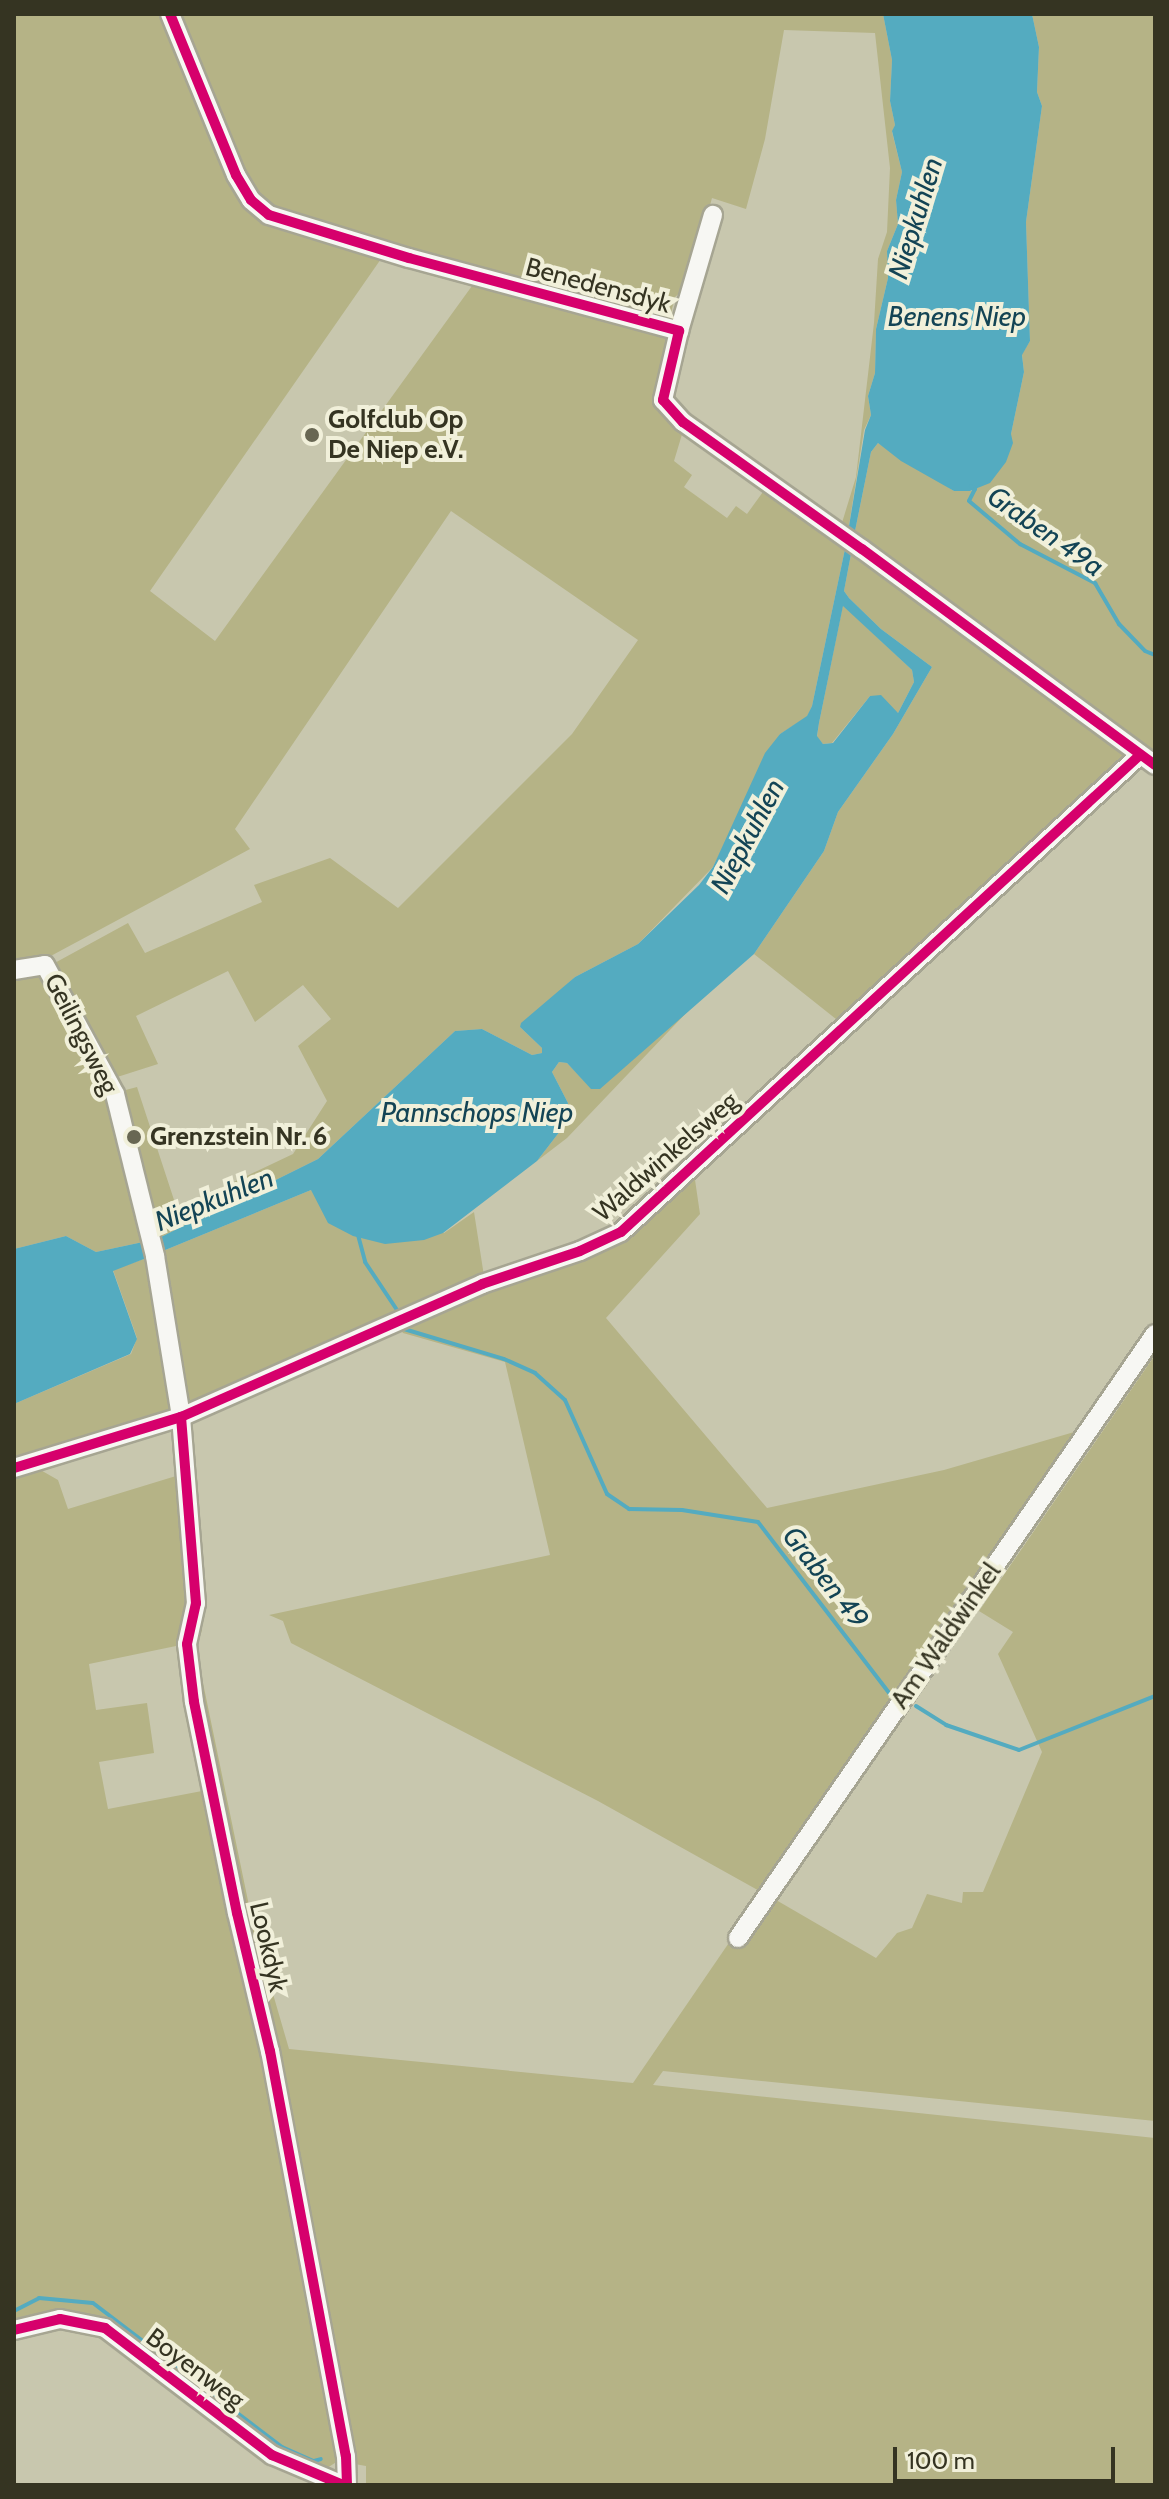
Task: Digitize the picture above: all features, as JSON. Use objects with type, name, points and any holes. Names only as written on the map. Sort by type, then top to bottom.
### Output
[{"type":"street","name":"Benedensdyk","points":[[170,14],[236,175],[251,200],[269,215],[409,258],[679,331]]},
{"type":"street","name":"Benedensdyk","points":[[713,215],[679,331],[663,400],[683,422],[862,549],[1148,760]]},
{"type":"street","name":"Waldwinkelsweg","points":[[14,1468],[181,1417],[482,1284],[580,1251],[621,1232],[1148,760]]},
{"type":"street","name":"Geilingsweg","points":[[14,970],[45,965],[115,1094],[153,1248],[181,1417]]},
{"type":"street","name":"Am Waldwinkel","points":[[738,1938],[1155,1334]]},
{"type":"street","name":"Lookdyk","points":[[181,1417],[196,1603],[187,1644],[194,1702],[237,1913],[270,2051],[341,2425],[345,2485]]},
{"type":"street","name":"Boyenweg","points":[[14,2330],[60,2319],[105,2328],[272,2455],[345,2485]]},
{"type":"shaded area","points":[[14,14],[883,14],[892,60],[890,101],[895,125],[892,132],[902,172],[896,200],[898,224],[887,251],[888,278],[876,329],[875,373],[868,396],[871,415],[864,430],[848,532],[841,526],[856,477],[874,323],[878,259],[887,232],[890,168],[875,33],[784,30],[765,139],[746,209],[712,198],[688,286],[675,297],[665,336],[670,344],[660,391],[664,418],[683,431],[674,461],[692,475],[684,487],[727,518],[736,506],[747,514],[765,489],[833,535],[845,549],[812,706],[807,717],[780,734],[713,867],[638,944],[575,977],[520,1027],[542,1048],[542,1053],[532,1055],[482,1029],[455,1031],[318,1159],[155,1240],[118,1092],[137,1087],[177,1209],[293,1154],[327,1101],[298,1046],[331,1019],[303,985],[255,1022],[228,971],[136,1016],[158,1064],[111,1079],[51,965],[128,923],[145,953],[262,902],[254,885],[330,858],[398,908],[572,734],[638,640],[451,511],[235,829],[250,849],[47,958],[14,963]],"holes":[[[383,256],[477,279],[215,641],[150,591]]]},
{"type":"shaded area","points":[[1032,14],[1155,14],[1155,759],[854,536],[871,452],[878,443],[954,491],[971,491],[979,487],[1011,434],[1024,372],[1022,354],[1030,341],[1026,222],[1042,106],[1037,92],[1039,47]]},
{"type":"shaded area","points":[[851,554],[1125,756],[841,1023],[754,954],[824,851],[838,812],[893,734],[932,667],[881,629],[849,598],[844,591]]},
{"type":"shaded area","points":[[843,605],[912,670],[914,682],[898,713],[870,696],[832,743],[823,744],[817,737],[819,723]]},
{"type":"shaded area","points":[[40,973],[111,1096],[143,1242],[96,1252],[66,1236],[14,1249],[14,977]]},
{"type":"shaded area","points":[[689,1010],[567,1138],[537,1161],[564,1126],[568,1103],[552,1072],[559,1062],[567,1063],[591,1088],[600,1088]]},
{"type":"shaded area","points":[[694,1173],[700,1214],[606,1318],[767,1508],[944,1470],[1081,1430],[764,1893],[876,1958],[897,1933],[912,1928],[927,1894],[962,1903],[963,1892],[983,1892],[1042,1752],[998,1654],[1013,1632],[979,1611],[1155,1355],[1155,2121],[663,2071],[653,2085],[1155,2138],[1155,2485],[366,2485],[366,2466],[349,2463],[192,1652],[200,1620],[202,1630],[196,1649],[253,1925],[289,2049],[633,2083],[763,1893],[598,1801],[291,1643],[283,1621],[269,1615],[550,1555],[505,1362],[403,1333],[399,1327],[602,1250]]},
{"type":"shaded area","points":[[311,1190],[444,1233],[474,1212],[484,1276],[190,1403],[183,1396],[158,1253]]},
{"type":"shaded area","points":[[149,1257],[173,1396],[169,1416],[14,1463],[14,1404],[131,1354],[137,1338],[113,1270]]},
{"type":"shaded area","points":[[37,1468],[58,1480],[68,1509],[176,1476],[191,1602],[185,1639],[264,2048],[338,2461],[327,2468],[289,2458],[102,2321],[14,2323],[14,1475]],"holes":[[[176,1646],[202,1791],[108,1809],[99,1762],[154,1753],[147,1703],[96,1710],[89,1664]]]},
{"type":"water","name":"Benens Niep","points":[[883,14],[1032,14],[1039,47],[1037,92],[1042,106],[1026,222],[1030,341],[1022,355],[1024,372],[1011,434],[1013,443],[1006,462],[990,483],[970,491],[954,491],[901,461],[878,443],[871,452],[854,536],[848,532],[865,430],[871,415],[868,396],[875,373],[876,329],[888,278],[887,251],[898,224],[896,200],[902,172],[892,131],[895,125],[890,101],[892,60]]},
{"type":"water","name":"Pannschops Niep","points":[[845,549],[851,554],[844,591],[849,598],[881,629],[932,667],[893,734],[838,812],[824,851],[754,954],[600,1089],[591,1089],[567,1063],[559,1062],[552,1072],[568,1103],[564,1126],[537,1161],[443,1233],[424,1240],[385,1244],[353,1236],[328,1223],[311,1190],[158,1253],[155,1240],[318,1159],[455,1031],[482,1029],[532,1055],[542,1053],[542,1048],[520,1027],[521,1023],[575,977],[638,944],[699,885],[713,867],[765,753],[780,734],[807,716],[812,706]],"holes":[[[843,606],[912,670],[914,682],[898,713],[881,695],[870,696],[833,743],[823,744],[817,736]]]},
{"type":"water","points":[[66,1236],[96,1252],[143,1242],[149,1257],[113,1271],[137,1339],[130,1354],[14,1404],[14,1249]]},
{"type":"waterway","name":"Graben 49a","points":[[971,486],[975,489],[969,501],[1020,544],[1095,583],[1119,624],[1145,651],[1155,655]]},
{"type":"waterway","name":"Graben 49","points":[[358,1235],[365,1262],[397,1310]]},
{"type":"waterway","name":"Graben 49","points":[[404,1329],[504,1359],[535,1373],[565,1400],[607,1494],[629,1509],[682,1510],[758,1522],[894,1699]]},
{"type":"waterway","name":"Graben 49","points":[[916,1706],[946,1725],[1019,1750],[1155,1696]]},
{"type":"waterway","points":[[14,2311],[39,2298],[93,2303],[282,2447],[314,2461],[321,2459]]},
{"type":"cycle path","points":[[170,14],[236,175],[251,200],[269,215],[409,258],[679,331],[663,400],[683,422],[862,549],[1155,765]]},
{"type":"cycle path","points":[[14,1468],[181,1417],[482,1284],[580,1251],[621,1232],[1140,755]]},
{"type":"cycle path","points":[[181,1417],[196,1603],[187,1644],[194,1702],[237,1913],[270,2051],[346,2456],[347,2485]]},
{"type":"cycle path","points":[[14,2330],[60,2319],[105,2328],[272,2455],[343,2485]]},
{"type":"place","name":"Golfclub Op De Niep e.V.","points":[[312,435]]},
{"type":"place","name":"Grenzstein Nr. 6","points":[[134,1137]]},
{"type":"water label","name":"Niepkuhlen","points":[[915,218]]},
{"type":"water label","name":"Niepkuhlen","points":[[747,836]]},
{"type":"water label","name":"Niepkuhlen","points":[[214,1199]]}]
